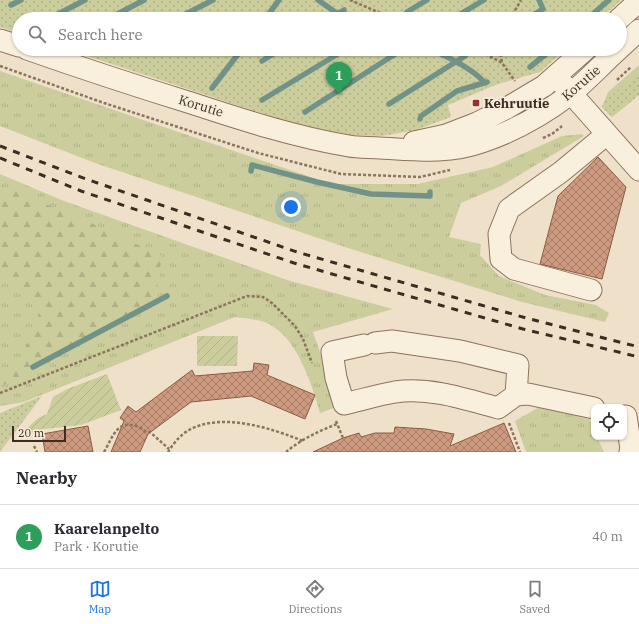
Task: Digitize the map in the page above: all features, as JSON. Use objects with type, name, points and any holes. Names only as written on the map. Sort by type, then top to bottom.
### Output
[{"type":"street","points":[[627,12],[639,1]]},
{"type":"street","name":"Korutie","points":[[627,41],[639,30]]},
{"type":"street","points":[[0,40],[12,44]]},
{"type":"street","name":"Korutie","points":[[47,56],[288,134],[350,147],[411,151],[443,151],[475,144],[522,125],[540,115],[570,94],[610,56]]},
{"type":"street","name":"Korutie","points":[[380,148],[428,140],[477,123],[528,96],[556,77],[578,56]]},
{"type":"street","points":[[556,77],[639,170]]},
{"type":"street","points":[[591,290],[514,269],[501,259],[499,234],[509,209],[561,172],[607,134]]},
{"type":"street","points":[[516,395],[518,365],[460,351],[392,341],[332,352],[336,378],[344,404],[396,392],[422,391],[455,396],[498,408],[516,395],[528,394],[591,407]]},
{"type":"street","points":[[627,427],[631,449],[630,452]]},
{"type":"path","points":[[350,0],[378,12]]},
{"type":"path","points":[[514,12],[521,0]]},
{"type":"path","points":[[490,56],[502,63]]},
{"type":"path","points":[[501,56],[502,63],[512,78]]},
{"type":"path","points":[[0,66],[104,103],[258,153],[341,174],[420,177]]},
{"type":"path","points":[[0,392],[247,296],[263,297],[272,303],[295,326],[303,339],[314,368]]},
{"type":"path","points":[[508,419],[520,452]]},
{"type":"path","points":[[104,452],[118,428],[122,425],[131,425],[138,427],[147,433],[150,432],[169,451],[173,444],[189,430],[207,424],[238,422],[283,433],[303,441]]},
{"type":"path","points":[[286,452],[323,430],[337,424]]},
{"type":"path","points":[[34,446],[37,452]]},
{"type":"green space","points":[[0,0],[621,0],[608,12],[12,12],[12,31],[0,27]]},
{"type":"green space","points":[[87,56],[558,56],[540,72],[498,84],[448,105],[451,117],[416,130],[382,136],[351,135],[291,123]]},
{"type":"green space","points":[[639,65],[639,95],[612,117],[602,107],[608,92]]},
{"type":"green space","points":[[0,71],[331,184],[418,184],[493,167],[562,136],[582,134],[584,136],[501,186],[461,203],[449,237],[481,244],[480,255],[499,276],[545,295],[596,305],[609,313],[605,322],[522,302],[351,249],[95,163],[0,126]]},
{"type":"green space","points":[[639,72],[639,95],[612,117],[602,107],[604,102]]},
{"type":"green space","points":[[0,174],[64,201],[287,280],[393,309],[313,332],[339,406],[320,413],[309,378],[297,354],[283,334],[265,322],[235,317],[24,402],[0,406]]},
{"type":"green space","points":[[0,185],[89,222],[162,256],[155,301],[32,373],[0,386],[0,371],[21,357],[39,319],[39,302],[0,270]]},
{"type":"green space","points":[[197,336],[238,336],[237,366],[197,366]]},
{"type":"green space","points":[[107,374],[121,410],[81,425],[36,430],[27,436],[25,430],[38,418],[47,414],[53,397],[67,389]]},
{"type":"green space","points":[[42,396],[0,452],[0,413]]},
{"type":"green space","points":[[539,407],[589,419],[591,423],[591,440],[598,440],[604,452],[526,452],[515,421]]},
{"type":"building","points":[[598,157],[626,187],[602,279],[540,264],[558,196]]},
{"type":"building","points":[[254,363],[269,365],[267,375],[315,395],[305,419],[251,396],[191,402],[148,434],[140,452],[111,452],[124,421],[120,418],[128,406],[136,412],[192,370],[195,376],[253,371]]},
{"type":"building","points":[[504,423],[516,452],[313,452],[343,438],[359,433],[361,437],[375,433],[394,433],[395,427],[426,429],[454,434],[450,446]]},
{"type":"building","points":[[88,426],[93,452],[45,452],[42,434]]},
{"type":"waterway","points":[[11,5],[21,0]]},
{"type":"waterway","points":[[62,12],[85,0]]},
{"type":"waterway","points":[[121,12],[144,0]]},
{"type":"waterway","points":[[190,12],[213,0]]},
{"type":"waterway","points":[[270,12],[279,0]]},
{"type":"waterway","points":[[318,0],[335,12]]},
{"type":"waterway","points":[[407,12],[427,0]]},
{"type":"waterway","points":[[464,12],[484,0]]},
{"type":"waterway","points":[[538,12],[543,9],[539,0]]},
{"type":"waterway","points":[[595,12],[609,0]]},
{"type":"waterway","points":[[212,88],[237,56]]},
{"type":"waterway","points":[[262,61],[270,56]]},
{"type":"waterway","points":[[262,100],[334,56]]},
{"type":"waterway","points":[[305,112],[392,56]]},
{"type":"waterway","points":[[445,56],[473,72],[484,82]]},
{"type":"waterway","points":[[389,104],[465,56]]},
{"type":"waterway","points":[[530,67],[543,56]]},
{"type":"waterway","points":[[420,119],[421,116],[457,91],[487,82]]},
{"type":"waterway","points":[[251,171],[252,165],[371,194],[430,196],[430,192]]},
{"type":"waterway","points":[[33,367],[167,296]]},
{"type":"railway","points":[[0,146],[86,179],[297,252],[526,318],[639,347]]},
{"type":"railway","points":[[0,158],[81,191],[294,263],[523,329],[639,357]]},
{"type":"place","name":"Kaarelanpelto","points":[[339,95]]},
{"type":"place","name":"Kehruutie","points":[[476,103]]}]
